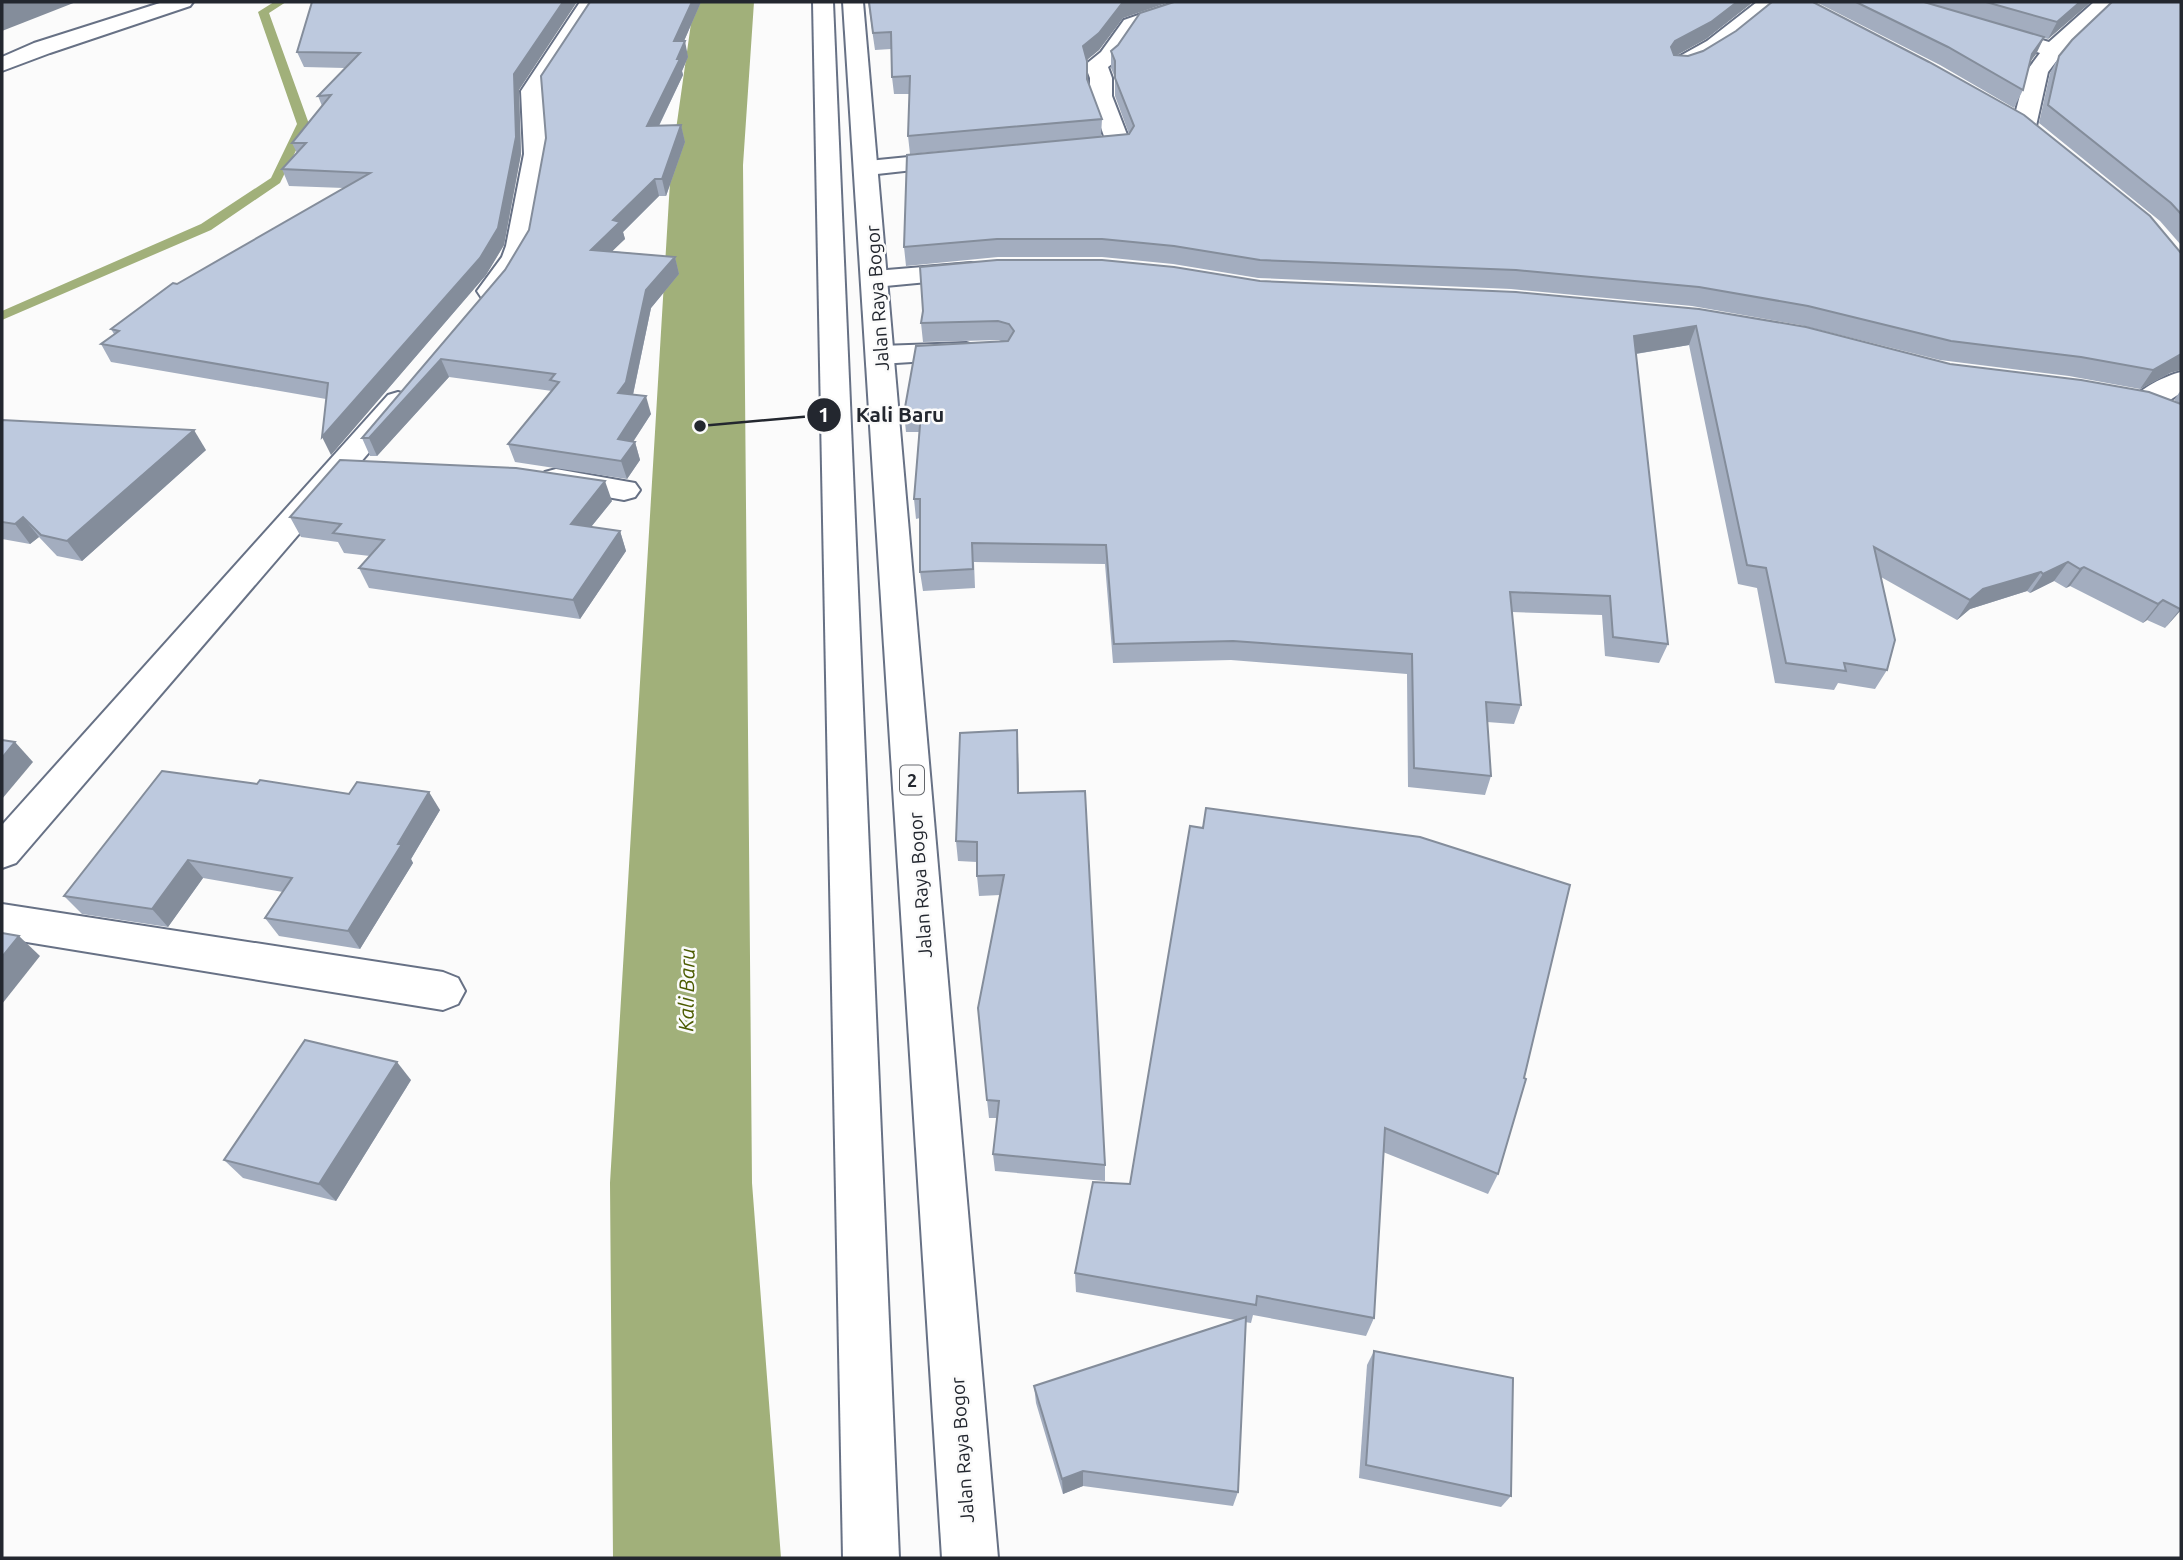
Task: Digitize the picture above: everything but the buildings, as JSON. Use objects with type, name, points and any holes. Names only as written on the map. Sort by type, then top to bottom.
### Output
[{"type":"main road","points":[[477,308],[500,280],[519,246],[536,154],[532,91],[590,2]]},
{"type":"main road","points":[[823,2],[872,1558]]},
{"type":"main road","name":"Jalan Raya Bogor","points":[[853,2],[868,168],[970,1558]]},
{"type":"main road","points":[[1053,151],[1119,145],[1101,96],[1101,78],[1096,65],[1105,61],[1115,51],[1130,25],[1194,2]]},
{"type":"main road","points":[[1679,66],[1715,46],[1769,2]]},
{"type":"main road","points":[[1891,2],[2053,50]]},
{"type":"main road","points":[[2024,126],[2038,72],[2053,50],[2102,5],[2137,2]]},
{"type":"main road","points":[[2,65],[42,48],[177,3]]},
{"type":"main road","points":[[2001,113],[2024,126],[2042,142]]},
{"type":"main road","points":[[868,168],[987,157]]},
{"type":"main road","points":[[875,279],[998,268]]},
{"type":"main road","points":[[880,355],[999,352]]},
{"type":"main road","points":[[2145,404],[2181,381]]},
{"type":"main road","points":[[2,852],[413,383]]},
{"type":"main road","points":[[341,467],[382,469]]},
{"type":"main road","points":[[524,475],[624,490]]},
{"type":"main road","points":[[2,921],[443,991]]},
{"type":"waterway","points":[[2,316],[206,227],[276,180],[303,124],[263,12],[281,2]]},
{"type":"waterway","name":"Kali Baru","points":[[697,1558],[681,1183],[707,165],[724,2]]},
{"type":"place","name":"Kali Baru","points":[[700,426]]}]
